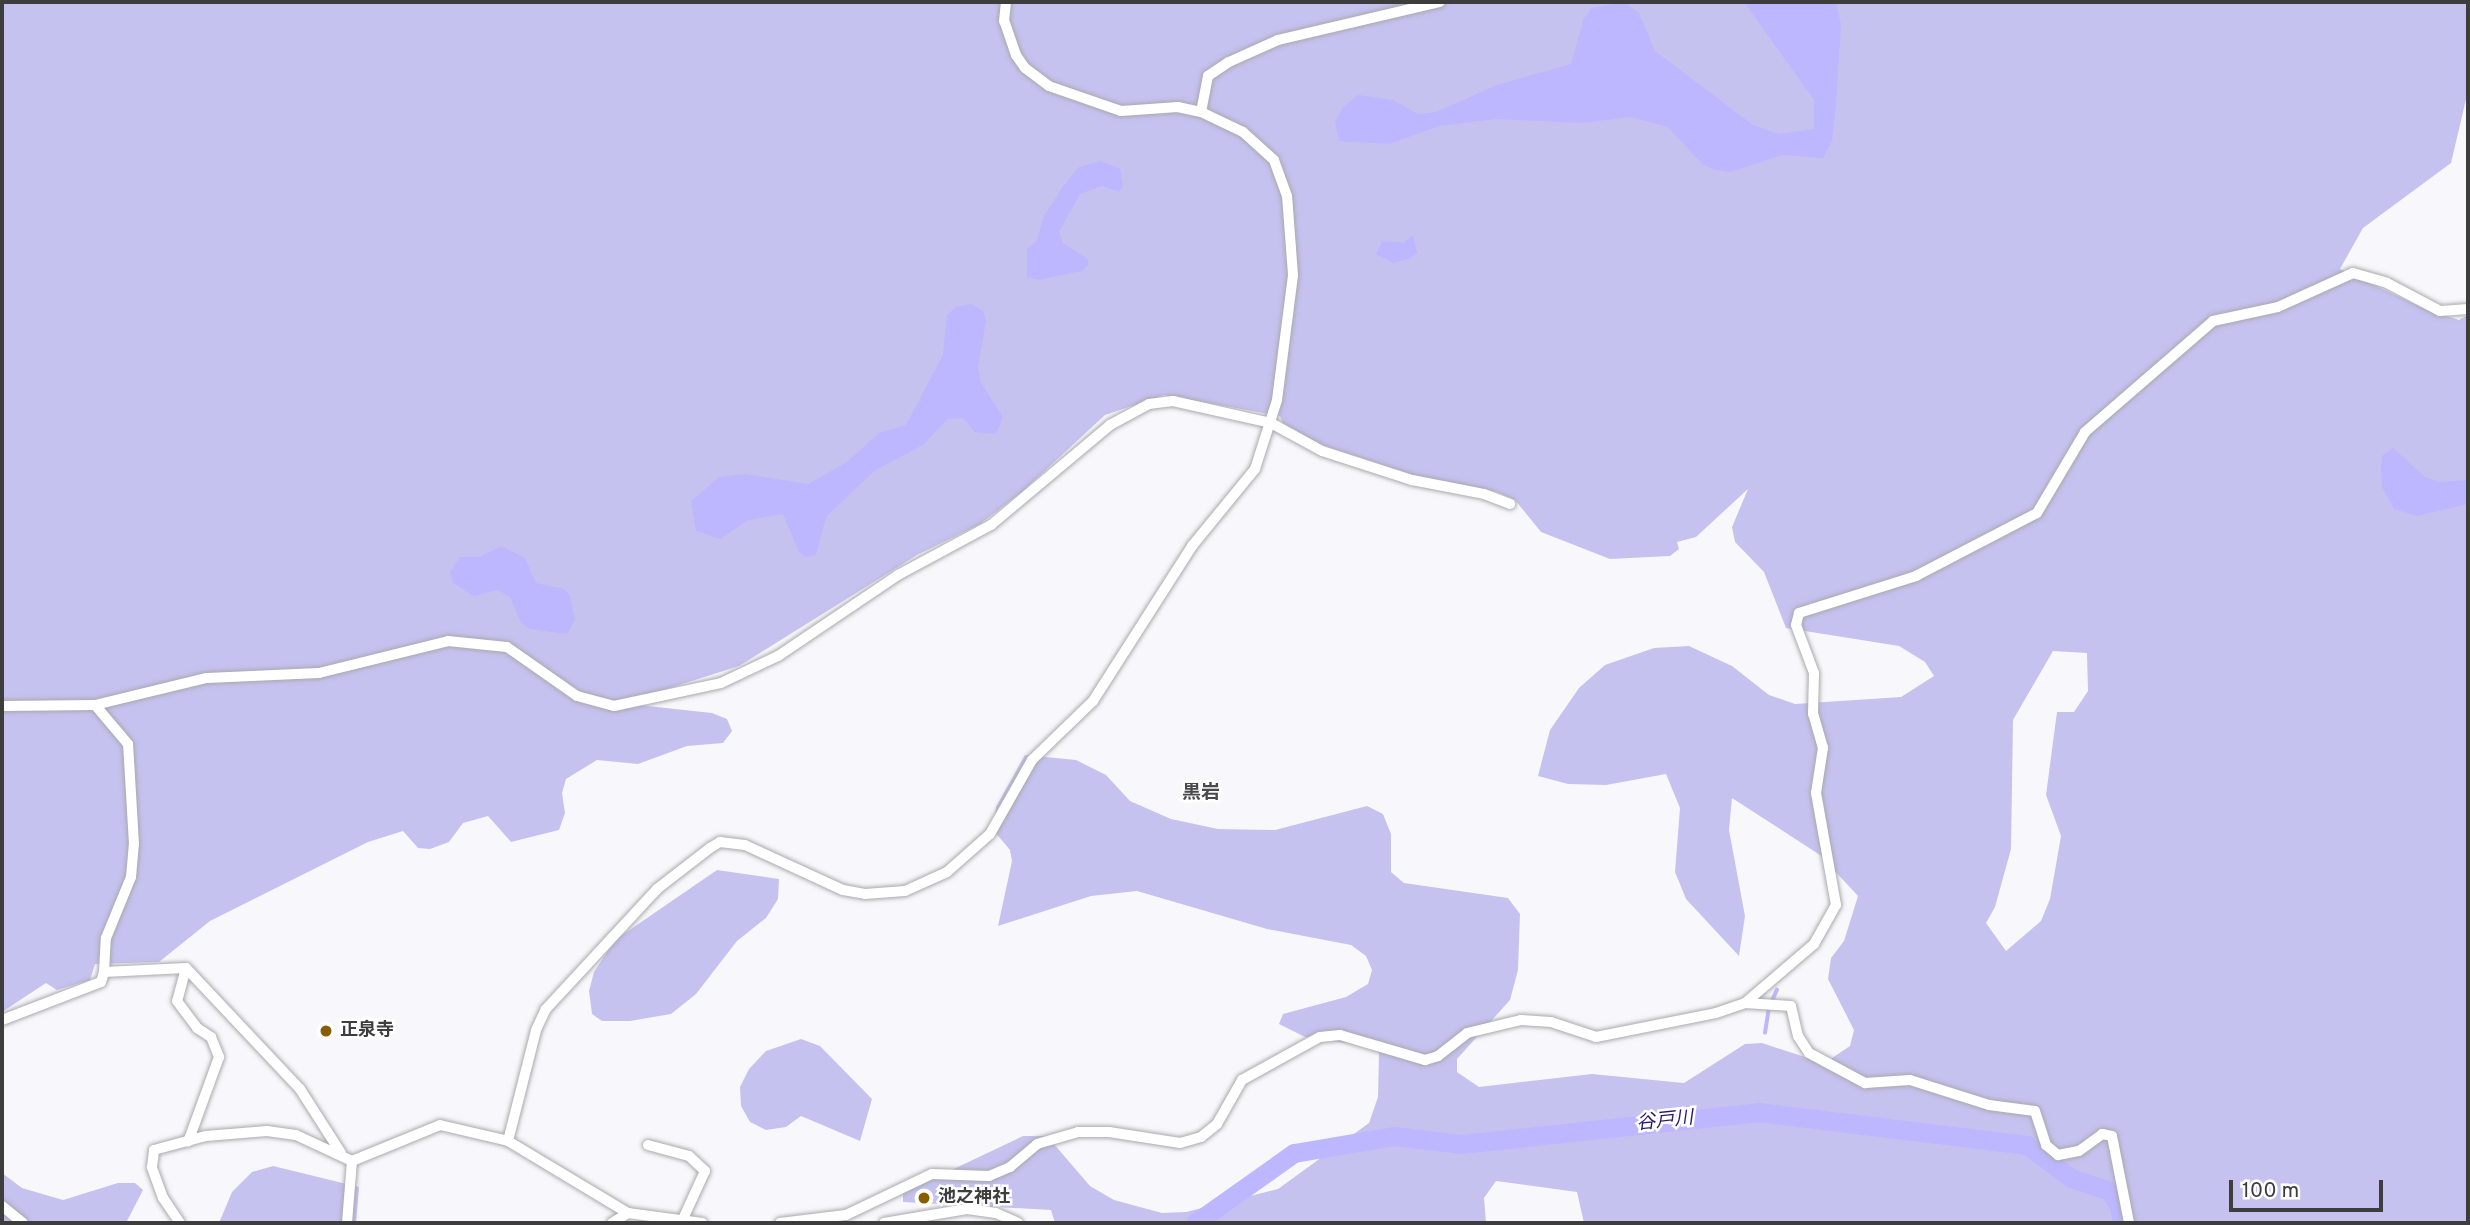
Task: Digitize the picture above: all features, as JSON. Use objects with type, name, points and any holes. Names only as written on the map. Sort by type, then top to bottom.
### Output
[{"type":"street","points":[[508,1141],[540,1017],[657,889],[710,848],[720,842],[745,845],[843,890],[882,895],[937,879],[990,834],[1032,760],[1086,710],[1192,546],[1255,469],[1270,422],[1293,275],[1287,196],[1275,160],[1264,148],[1202,112],[1178,107],[1121,111],[1049,86],[1016,55],[1004,21],[1006,2]]},
{"type":"street","points":[[1202,112],[1208,75],[1241,56],[1300,34],[1440,2]]},
{"type":"street","points":[[1749,1004],[1797,962],[1819,937],[1836,905],[1816,793],[1824,748],[1813,714],[1814,673],[1796,625],[1799,612],[1916,576],[2037,513],[2085,432],[2213,321],[2278,307],[2353,273],[2387,283],[2440,311],[2468,309]]},
{"type":"street","points":[[2,706],[95,705],[207,678],[319,673],[448,641],[507,647],[577,695],[614,706],[721,683],[778,656],[898,575],[990,525],[1031,495],[1092,437],[1129,413],[1173,401],[1270,422],[1322,451],[1510,504]]},
{"type":"street","points":[[2,1020],[101,982],[104,972],[106,938],[133,868],[134,833],[128,744],[95,705]]},
{"type":"street","points":[[104,972],[186,968],[300,1089],[341,1153]]},
{"type":"street","points":[[186,968],[177,1001],[197,1028],[211,1037],[219,1057],[188,1142]]},
{"type":"street","points":[[780,1223],[826,1220],[846,1215],[881,1195],[932,1174],[989,1176],[1010,1167],[1037,1144],[1078,1132],[1109,1132],[1180,1143],[1201,1137],[1217,1124],[1242,1080],[1320,1037],[1340,1035],[1425,1060],[1438,1056],[1467,1033],[1495,1025],[1551,1022],[1596,1037],[1749,1004],[1784,1004],[1791,1006],[1798,1036],[1809,1053],[1865,1083],[1910,1080],[1989,1105],[2035,1111],[2046,1145],[2058,1155],[2079,1151],[2102,1134],[2112,1136],[2129,1223]]},
{"type":"street","points":[[352,1161],[431,1126],[459,1128],[508,1141],[628,1213],[702,1223]]},
{"type":"street","points":[[180,1223],[163,1198],[151,1154],[188,1142],[267,1131],[296,1135],[341,1153],[352,1161]]},
{"type":"street","points":[[648,1145],[689,1156],[705,1171],[687,1222]]},
{"type":"street","points":[[346,1223],[352,1161]]},
{"type":"street","points":[[2,1206],[23,1223]]},
{"type":"street","points":[[884,1223],[961,1209],[1018,1223]]},
{"type":"street","points":[[612,1223],[628,1213]]},
{"type":"street","points":[[826,1220],[846,1223]]},
{"type":"shaded area","points":[[2,2],[2468,2],[2468,91],[2451,163],[2363,228],[2340,269],[2423,308],[2459,320],[2468,315],[2468,1223],[1584,1223],[1577,1192],[1496,1181],[1484,1198],[1486,1223],[1055,1223],[1051,1210],[903,1202],[903,1193],[1023,1136],[1047,1136],[1090,1186],[1114,1200],[1162,1213],[1186,1212],[1278,1189],[1369,1123],[1378,1097],[1379,1053],[1372,1047],[1305,1037],[1279,1024],[1283,1014],[1346,997],[1368,984],[1372,970],[1366,956],[1351,945],[1267,929],[1137,891],[1091,896],[998,926],[1012,861],[1010,850],[994,831],[996,807],[1025,755],[1076,760],[1106,775],[1130,801],[1171,819],[1218,829],[1275,830],[1367,806],[1383,814],[1391,834],[1391,872],[1404,883],[1508,898],[1520,914],[1518,970],[1510,1000],[1457,1059],[1457,1072],[1479,1087],[1592,1074],[1684,1083],[1745,1044],[1762,1043],[1811,1059],[1829,1060],[1850,1046],[1854,1030],[1828,979],[1831,958],[1844,941],[1858,896],[1820,855],[1732,798],[1729,830],[1745,916],[1739,956],[1686,899],[1675,872],[1680,808],[1666,774],[1606,785],[1568,784],[1538,776],[1550,730],[1579,688],[1605,665],[1654,648],[1689,646],[1732,666],[1769,695],[1795,704],[1901,697],[1934,676],[1925,662],[1899,646],[1786,628],[1764,572],[1735,542],[1732,527],[1748,489],[1696,537],[1677,542],[1679,549],[1670,556],[1610,559],[1541,532],[1515,500],[1497,492],[1423,478],[1316,443],[1283,425],[1280,416],[1164,395],[1105,415],[1024,490],[980,524],[917,555],[739,666],[635,699],[638,705],[712,713],[727,719],[732,731],[723,743],[687,746],[638,764],[597,760],[566,779],[562,793],[565,813],[559,830],[511,842],[488,816],[463,823],[449,842],[430,849],[418,848],[403,831],[368,842],[210,921],[159,962],[95,964],[90,980],[57,990],[46,983],[2,1012]],"holes":[[[2053,651],[2087,653],[2088,691],[2074,712],[2057,712],[2046,795],[2061,836],[2050,899],[2041,921],[2006,951],[1986,923],[1995,907],[2011,849],[2013,720]]]},
{"type":"shaded area","points":[[1624,2],[1639,13],[1655,51],[1753,125],[1779,134],[1814,129],[1814,100],[1744,2],[1836,2],[1841,25],[1836,104],[1832,141],[1823,158],[1782,155],[1730,172],[1715,170],[1702,164],[1668,127],[1631,117],[1580,123],[1497,119],[1439,126],[1389,144],[1339,141],[1335,122],[1342,108],[1358,95],[1393,100],[1418,114],[1436,112],[1497,85],[1571,64],[1584,18],[1592,8]]},
{"type":"shaded area","points":[[1101,161],[1120,169],[1123,186],[1119,192],[1102,186],[1080,194],[1059,232],[1063,243],[1088,259],[1088,265],[1082,271],[1038,280],[1027,277],[1027,249],[1037,241],[1043,218],[1062,188],[1079,167]]},
{"type":"shaded area","points":[[1413,235],[1417,253],[1409,259],[1393,263],[1376,254],[1382,241],[1403,243]]},
{"type":"shaded area","points":[[971,304],[983,311],[986,321],[978,367],[981,383],[1003,417],[996,434],[975,432],[963,418],[948,419],[923,445],[874,471],[826,517],[816,555],[806,557],[799,552],[783,514],[748,520],[720,539],[696,531],[691,501],[719,477],[745,474],[808,484],[847,462],[879,433],[906,425],[943,355],[947,315],[956,307]]},
{"type":"shaded area","points":[[2393,448],[2425,477],[2439,482],[2468,480],[2468,504],[2417,516],[2394,509],[2382,487],[2381,467],[2382,456]]},
{"type":"shaded area","points":[[501,546],[525,558],[536,583],[564,589],[570,596],[575,620],[567,634],[530,629],[521,623],[510,597],[498,590],[474,596],[453,583],[450,572],[460,557],[480,557]]},
{"type":"shaded area","points":[[717,870],[779,879],[778,899],[766,918],[737,941],[696,994],[671,1014],[630,1021],[602,1021],[592,1014],[589,991],[594,972],[615,940]]},
{"type":"shaded area","points":[[801,1039],[820,1046],[872,1099],[860,1141],[801,1116],[786,1127],[766,1130],[750,1122],[741,1106],[740,1087],[749,1069],[766,1051]]},
{"type":"shaded area","points":[[273,1166],[359,1187],[356,1223],[219,1223],[232,1192],[252,1172]]},
{"type":"shaded area","points":[[2,1173],[22,1188],[63,1200],[118,1183],[135,1183],[143,1190],[126,1223],[2,1223]]},
{"type":"waterway","points":[[1772,1001],[1777,990]]},
{"type":"waterway","points":[[1765,1033],[1769,1008]]},
{"type":"waterway","name":"谷戸川","points":[[1195,1223],[1294,1153],[1394,1136],[1461,1144],[1758,1112],[2027,1145],[2071,1178],[2110,1191],[2119,1205],[2122,1223]]},
{"type":"place","name":"正泉寺","points":[[326,1031]]},
{"type":"place","name":"池之神社","points":[[924,1198]]},
{"type":"district","name":"黒岩","points":[[1201,794]]}]
